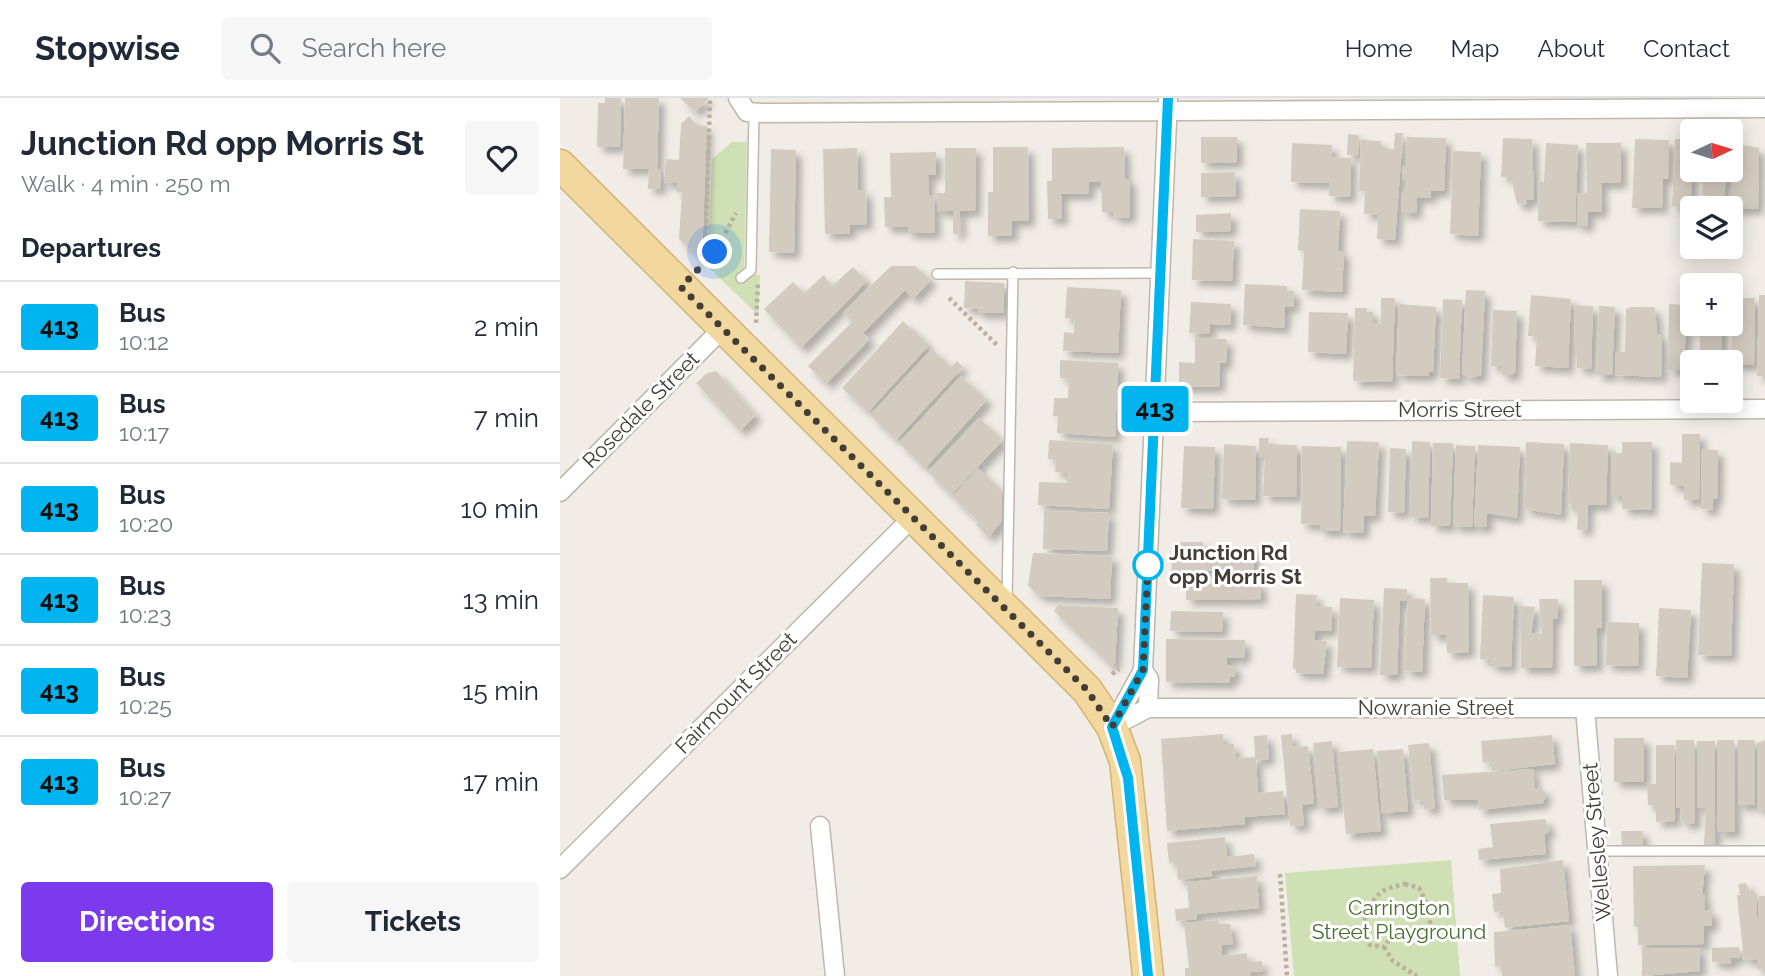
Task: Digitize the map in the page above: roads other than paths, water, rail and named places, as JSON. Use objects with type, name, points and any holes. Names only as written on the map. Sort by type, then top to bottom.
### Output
[{"type":"main road","points":[[560,165],[1087,690],[1112,727],[1128,778],[1148,976]]},
{"type":"street","points":[[1112,727],[1143,670],[1168,103]]},
{"type":"street","points":[[747,108],[1168,103],[1680,103],[1765,108]]},
{"type":"street","name":"Rosedale Street","points":[[560,492],[722,329]]},
{"type":"street","name":"Morris Street","points":[[1155,412],[1765,409]]},
{"type":"street","name":"Fairmount Street","points":[[560,869],[912,518]]},
{"type":"street","points":[[1143,670],[1149,679],[1149,708]]},
{"type":"street","name":"Nowranie Street","points":[[1112,727],[1149,708],[1765,708]]},
{"type":"street","name":"Wellesley Street","points":[[1585,708],[1600,851],[1608,976]]},
{"type":"street","points":[[820,826],[835,976]]},
{"type":"lane","points":[[741,278],[751,270],[753,181],[747,108]]},
{"type":"lane","points":[[1007,610],[1013,272]]},
{"type":"lane","points":[[937,274],[1161,273]]},
{"type":"lane","points":[[1600,851],[1765,851]]},
{"type":"place","name":"Junction Rd opp Morris St","points":[[1148,565]]},
{"type":"park label","name":"Carrington Street Playground","points":[[1399,920]]}]
